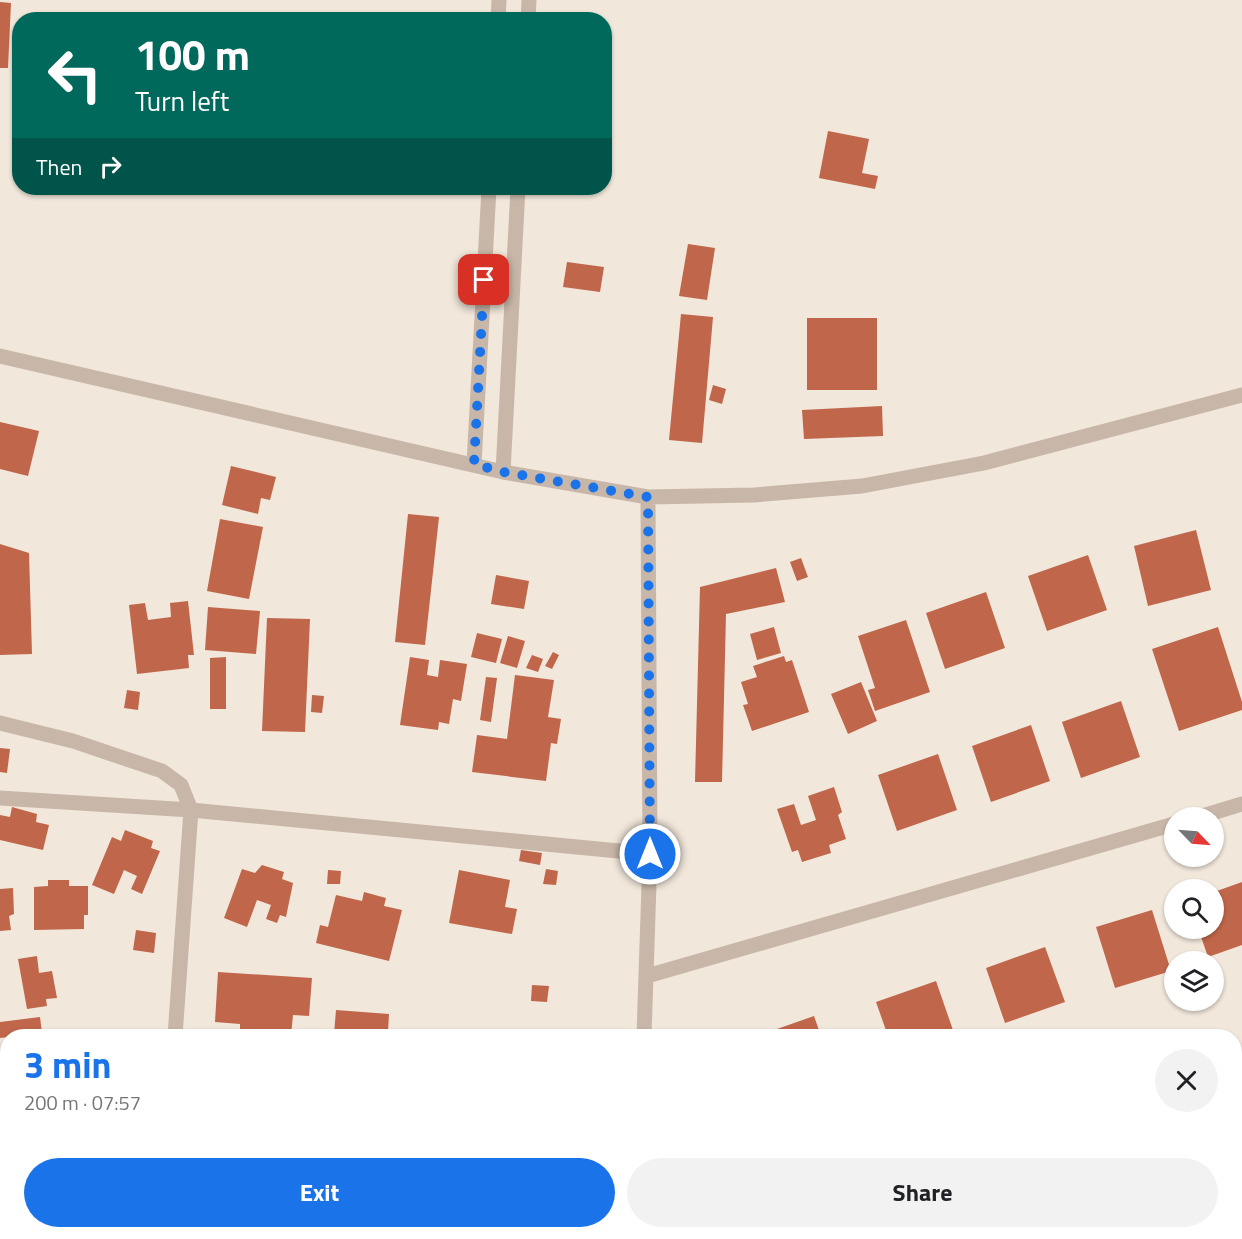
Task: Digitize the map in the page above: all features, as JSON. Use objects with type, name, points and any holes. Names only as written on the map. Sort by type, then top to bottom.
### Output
[{"type":"street","points":[[474,464],[489,195]]},
{"type":"street","points":[[503,472],[518,195]]},
{"type":"street","points":[[0,356],[503,472],[648,497],[753,495],[862,486],[984,463],[1242,395]]},
{"type":"street","points":[[644,1029],[650,854],[648,497]]},
{"type":"street","points":[[0,723],[73,741],[162,771],[181,785],[191,810],[175,1029]]},
{"type":"street","points":[[0,798],[191,810],[650,854]]},
{"type":"street","points":[[1224,809],[1242,804]]},
{"type":"street","points":[[647,976],[1164,827]]},
{"type":"building","points":[[0,2],[11,3],[8,68],[0,68]]},
{"type":"building","points":[[828,131],[869,139],[862,173],[878,176],[875,189],[819,178]]},
{"type":"building","points":[[688,244],[715,248],[707,300],[679,296]]},
{"type":"building","points":[[567,262],[604,267],[600,292],[563,287]]},
{"type":"building","points":[[681,314],[713,317],[702,443],[669,440]]},
{"type":"building","points":[[807,318],[877,318],[877,390],[807,390]]},
{"type":"building","points":[[713,385],[726,389],[722,404],[709,400]]},
{"type":"building","points":[[882,406],[883,436],[804,439],[802,410]]},
{"type":"building","points":[[0,422],[39,431],[28,476],[0,469]]},
{"type":"building","points":[[231,466],[276,477],[270,500],[261,498],[258,514],[222,505]]},
{"type":"building","points":[[408,514],[439,517],[425,645],[395,642]]},
{"type":"building","points":[[220,519],[263,527],[249,599],[207,591]]},
{"type":"building","points":[[1196,530],[1211,590],[1148,606],[1134,546]]},
{"type":"building","points":[[0,544],[29,553],[32,654],[0,655]]},
{"type":"building","points":[[1088,555],[1107,610],[1047,631],[1028,576]]},
{"type":"building","points":[[801,558],[808,577],[797,581],[790,562]]},
{"type":"building","points":[[776,568],[785,602],[726,614],[722,782],[695,782],[700,587]]},
{"type":"building","points":[[496,575],[529,581],[524,609],[491,604]]},
{"type":"building","points":[[986,592],[1005,648],[945,669],[926,613]]},
{"type":"building","points":[[188,601],[194,655],[188,655],[189,668],[137,674],[129,605],[145,603],[148,620],[171,617],[170,603]]},
{"type":"building","points":[[208,607],[260,611],[256,654],[205,650]]},
{"type":"building","points":[[267,618],[310,619],[305,732],[262,731]]},
{"type":"building","points":[[906,620],[930,692],[875,711],[868,690],[875,688],[858,636]]},
{"type":"building","points":[[774,627],[781,653],[757,660],[750,634]]},
{"type":"building","points":[[1218,627],[1242,702],[1242,710],[1179,731],[1152,649]]},
{"type":"building","points":[[477,633],[502,639],[496,663],[471,657]]},
{"type":"building","points":[[508,636],[525,641],[517,668],[500,663]]},
{"type":"building","points":[[553,652],[559,655],[552,669],[545,666]]},
{"type":"building","points":[[532,655],[543,659],[538,672],[526,668]]},
{"type":"building","points":[[784,656],[786,662],[792,660],[809,712],[752,731],[743,705],[748,704],[741,682],[757,677],[753,666]]},
{"type":"building","points":[[226,657],[226,709],[210,709],[210,658]]},
{"type":"building","points":[[410,657],[429,660],[427,675],[438,677],[440,660],[467,664],[461,701],[453,699],[449,724],[439,722],[438,730],[400,725]]},
{"type":"building","points":[[515,675],[554,680],[548,717],[561,719],[557,744],[551,743],[546,781],[472,772],[477,735],[507,739]]},
{"type":"building","points":[[486,677],[497,678],[491,722],[480,720]]},
{"type":"building","points":[[861,682],[877,721],[848,734],[831,694]]},
{"type":"building","points":[[127,690],[140,692],[138,710],[124,708]]},
{"type":"building","points":[[312,695],[324,696],[322,713],[311,712]]},
{"type":"building","points":[[1121,701],[1140,757],[1081,778],[1062,722]]},
{"type":"building","points":[[1031,725],[1050,781],[991,802],[972,746]]},
{"type":"building","points":[[0,748],[10,749],[7,773],[0,772]]},
{"type":"building","points":[[938,754],[957,810],[897,831],[878,775]]},
{"type":"building","points":[[834,787],[842,812],[838,815],[846,839],[829,845],[831,853],[802,862],[798,850],[792,852],[777,809],[794,804],[801,825],[816,820],[808,796]]},
{"type":"building","points":[[12,807],[37,814],[36,822],[49,825],[43,850],[0,840],[0,815],[10,817]]},
{"type":"building","points":[[125,830],[153,841],[151,848],[160,851],[142,894],[131,889],[137,876],[124,870],[114,894],[92,885],[112,837],[121,841]]},
{"type":"building","points":[[521,850],[542,853],[540,865],[519,861]]},
{"type":"building","points":[[262,865],[284,872],[282,879],[293,883],[286,917],[280,915],[277,923],[266,919],[271,905],[257,900],[247,927],[224,918],[242,869],[255,873]]},
{"type":"building","points":[[546,869],[558,871],[556,885],[543,884]]},
{"type":"building","points":[[328,870],[341,871],[340,884],[327,884]]},
{"type":"building","points":[[459,870],[510,880],[505,907],[517,909],[512,934],[449,923]]},
{"type":"building","points":[[48,880],[69,880],[69,886],[88,886],[88,915],[84,915],[84,929],[34,930],[34,887],[48,886]]},
{"type":"building","points":[[1242,882],[1242,945],[1224,951],[1206,951],[1202,939],[1224,939],[1224,888]]},
{"type":"building","points":[[13,888],[14,914],[9,916],[11,930],[0,931],[0,889]]},
{"type":"building","points":[[364,892],[386,898],[384,906],[402,910],[389,961],[316,943],[320,925],[328,927],[336,895],[362,901]]},
{"type":"building","points":[[1152,910],[1165,951],[1164,973],[1115,988],[1096,927]]},
{"type":"building","points":[[136,930],[156,933],[154,953],[133,950]]},
{"type":"building","points":[[1045,947],[1065,1002],[1005,1023],[986,968]]},
{"type":"building","points":[[37,956],[39,973],[52,971],[57,998],[46,999],[47,1006],[27,1009],[18,959]]},
{"type":"building","points":[[218,972],[312,978],[309,1016],[293,1015],[292,1029],[240,1029],[240,1024],[215,1022]]},
{"type":"building","points":[[936,981],[953,1029],[886,1029],[876,1002]]},
{"type":"building","points":[[532,985],[549,986],[547,1002],[531,1001]]},
{"type":"building","points":[[336,1010],[389,1014],[388,1029],[334,1029]]},
{"type":"building","points":[[814,1016],[819,1029],[777,1029]]},
{"type":"building","points":[[40,1017],[42,1029],[0,1029],[0,1022]]},
{"type":"route","points":[[484,280],[474,464],[503,472],[648,497],[650,854]]}]
